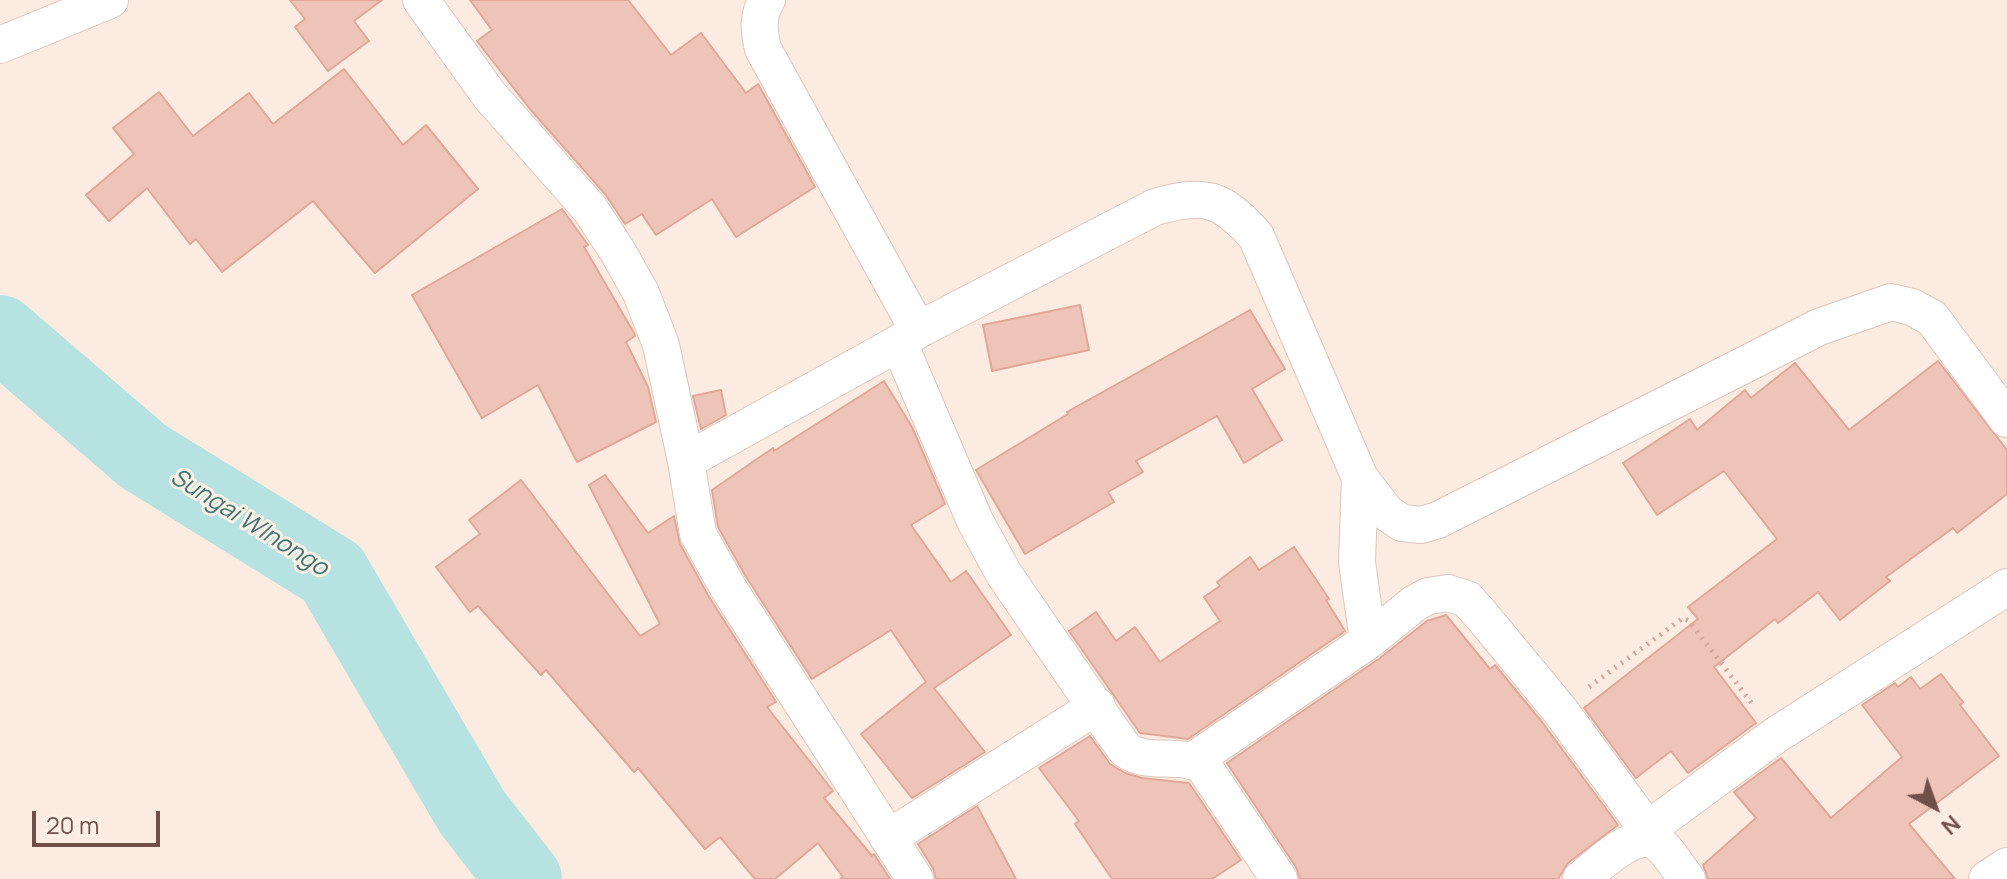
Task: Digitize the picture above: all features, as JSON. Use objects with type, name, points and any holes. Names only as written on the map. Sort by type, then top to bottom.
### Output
[{"type":"street","points":[[0,45],[110,0]]},
{"type":"street","points":[[421,0],[490,96],[590,209],[618,252],[641,293],[661,345],[698,534],[727,586],[915,879]]},
{"type":"street","points":[[767,0],[761,11],[759,32],[763,49],[909,336],[975,521],[1011,585],[1127,750],[1143,756],[1194,760],[1204,767],[1279,879]]},
{"type":"street","points":[[686,461],[909,336],[1155,207],[1183,199],[1212,201],[1235,212],[1256,236],[1360,478],[1387,513],[1402,523],[1429,523],[1819,327],[1891,302],[1912,307],[1932,318],[2007,419]]},
{"type":"street","points":[[1360,478],[1357,562],[1368,641]]},
{"type":"street","points":[[1581,879],[1633,839],[1652,835],[1776,735],[2007,587]]},
{"type":"street","points":[[1194,760],[1368,641],[1415,603],[1428,596],[1448,593],[1467,599],[1482,616],[1559,709],[1687,879]]},
{"type":"street","points":[[888,838],[1097,706]]},
{"type":"street","points":[[1987,879],[2007,866]]},
{"type":"path","points":[[1559,709],[1683,618],[1689,621],[1776,735]]},
{"type":"building","points":[[290,0],[382,0],[354,21],[369,41],[328,71],[295,27],[305,19]]},
{"type":"building","points":[[470,0],[628,0],[671,55],[701,33],[746,93],[758,84],[815,187],[736,237],[712,199],[656,235],[642,214],[625,224],[606,195],[530,109],[477,41],[492,30]]},
{"type":"building","points":[[344,69],[403,145],[426,125],[478,189],[375,273],[313,201],[222,272],[196,239],[190,244],[147,188],[109,221],[86,195],[134,154],[113,128],[159,92],[193,136],[249,93],[273,124]]},
{"type":"building","points":[[562,209],[588,245],[584,247],[634,333],[635,336],[626,342],[648,387],[656,422],[577,462],[538,385],[482,418],[412,295]]},
{"type":"building","points":[[1080,305],[1089,350],[992,371],[983,325]]},
{"type":"building","points":[[1250,310],[1285,369],[1252,389],[1282,440],[1244,463],[1217,416],[1136,461],[1143,472],[1108,492],[1114,502],[1025,554],[976,470],[1067,412]]},
{"type":"building","points":[[1938,361],[2007,450],[2007,494],[1957,533],[1953,528],[1886,577],[1890,581],[1840,620],[1818,592],[1778,623],[1775,619],[1714,667],[1756,723],[1688,773],[1671,751],[1636,778],[1584,708],[1698,619],[1688,607],[1777,539],[1724,471],[1657,515],[1623,463],[1690,419],[1697,430],[1745,390],[1751,398],[1795,363],[1849,430]]},
{"type":"building","points":[[884,381],[912,427],[945,504],[911,525],[951,582],[966,571],[1011,635],[934,688],[985,752],[912,798],[861,734],[926,682],[891,630],[812,679],[718,527],[712,490],[773,448],[774,451]]},
{"type":"building","points":[[721,390],[726,415],[701,429],[693,396]]},
{"type":"building","points":[[605,475],[648,533],[674,516],[680,544],[709,597],[776,702],[767,707],[833,791],[824,798],[872,856],[874,854],[890,879],[840,879],[843,877],[818,843],[775,879],[755,879],[720,837],[705,849],[638,768],[634,772],[546,670],[541,675],[478,606],[470,612],[436,567],[480,534],[469,520],[521,480],[640,636],[660,624],[589,485]]},
{"type":"building","points":[[1294,547],[1329,599],[1326,600],[1345,631],[1188,739],[1140,733],[1069,631],[1096,612],[1116,641],[1135,627],[1160,662],[1220,621],[1204,597],[1220,586],[1217,582],[1250,557],[1259,570]]},
{"type":"building","points":[[1446,615],[1490,669],[1495,665],[1542,722],[1618,825],[1568,863],[1558,879],[1300,879],[1296,867],[1227,763],[1380,658],[1427,621]]},
{"type":"building","points":[[1941,674],[1999,756],[1909,824],[1955,879],[1708,879],[1703,865],[1756,818],[1734,792],[1781,758],[1831,818],[1902,757],[1862,705],[1895,683],[1898,687],[1911,677],[1920,689]]},
{"type":"building","points":[[1090,736],[1110,764],[1125,773],[1189,783],[1241,860],[1212,879],[1112,879],[1075,824],[1079,821],[1039,768]]},
{"type":"building","points":[[977,806],[1016,879],[936,879],[918,844]]},
{"type":"waterway","name":"Sungai WInongo","points":[[0,333],[143,456],[332,573],[472,812],[524,879]]}]
